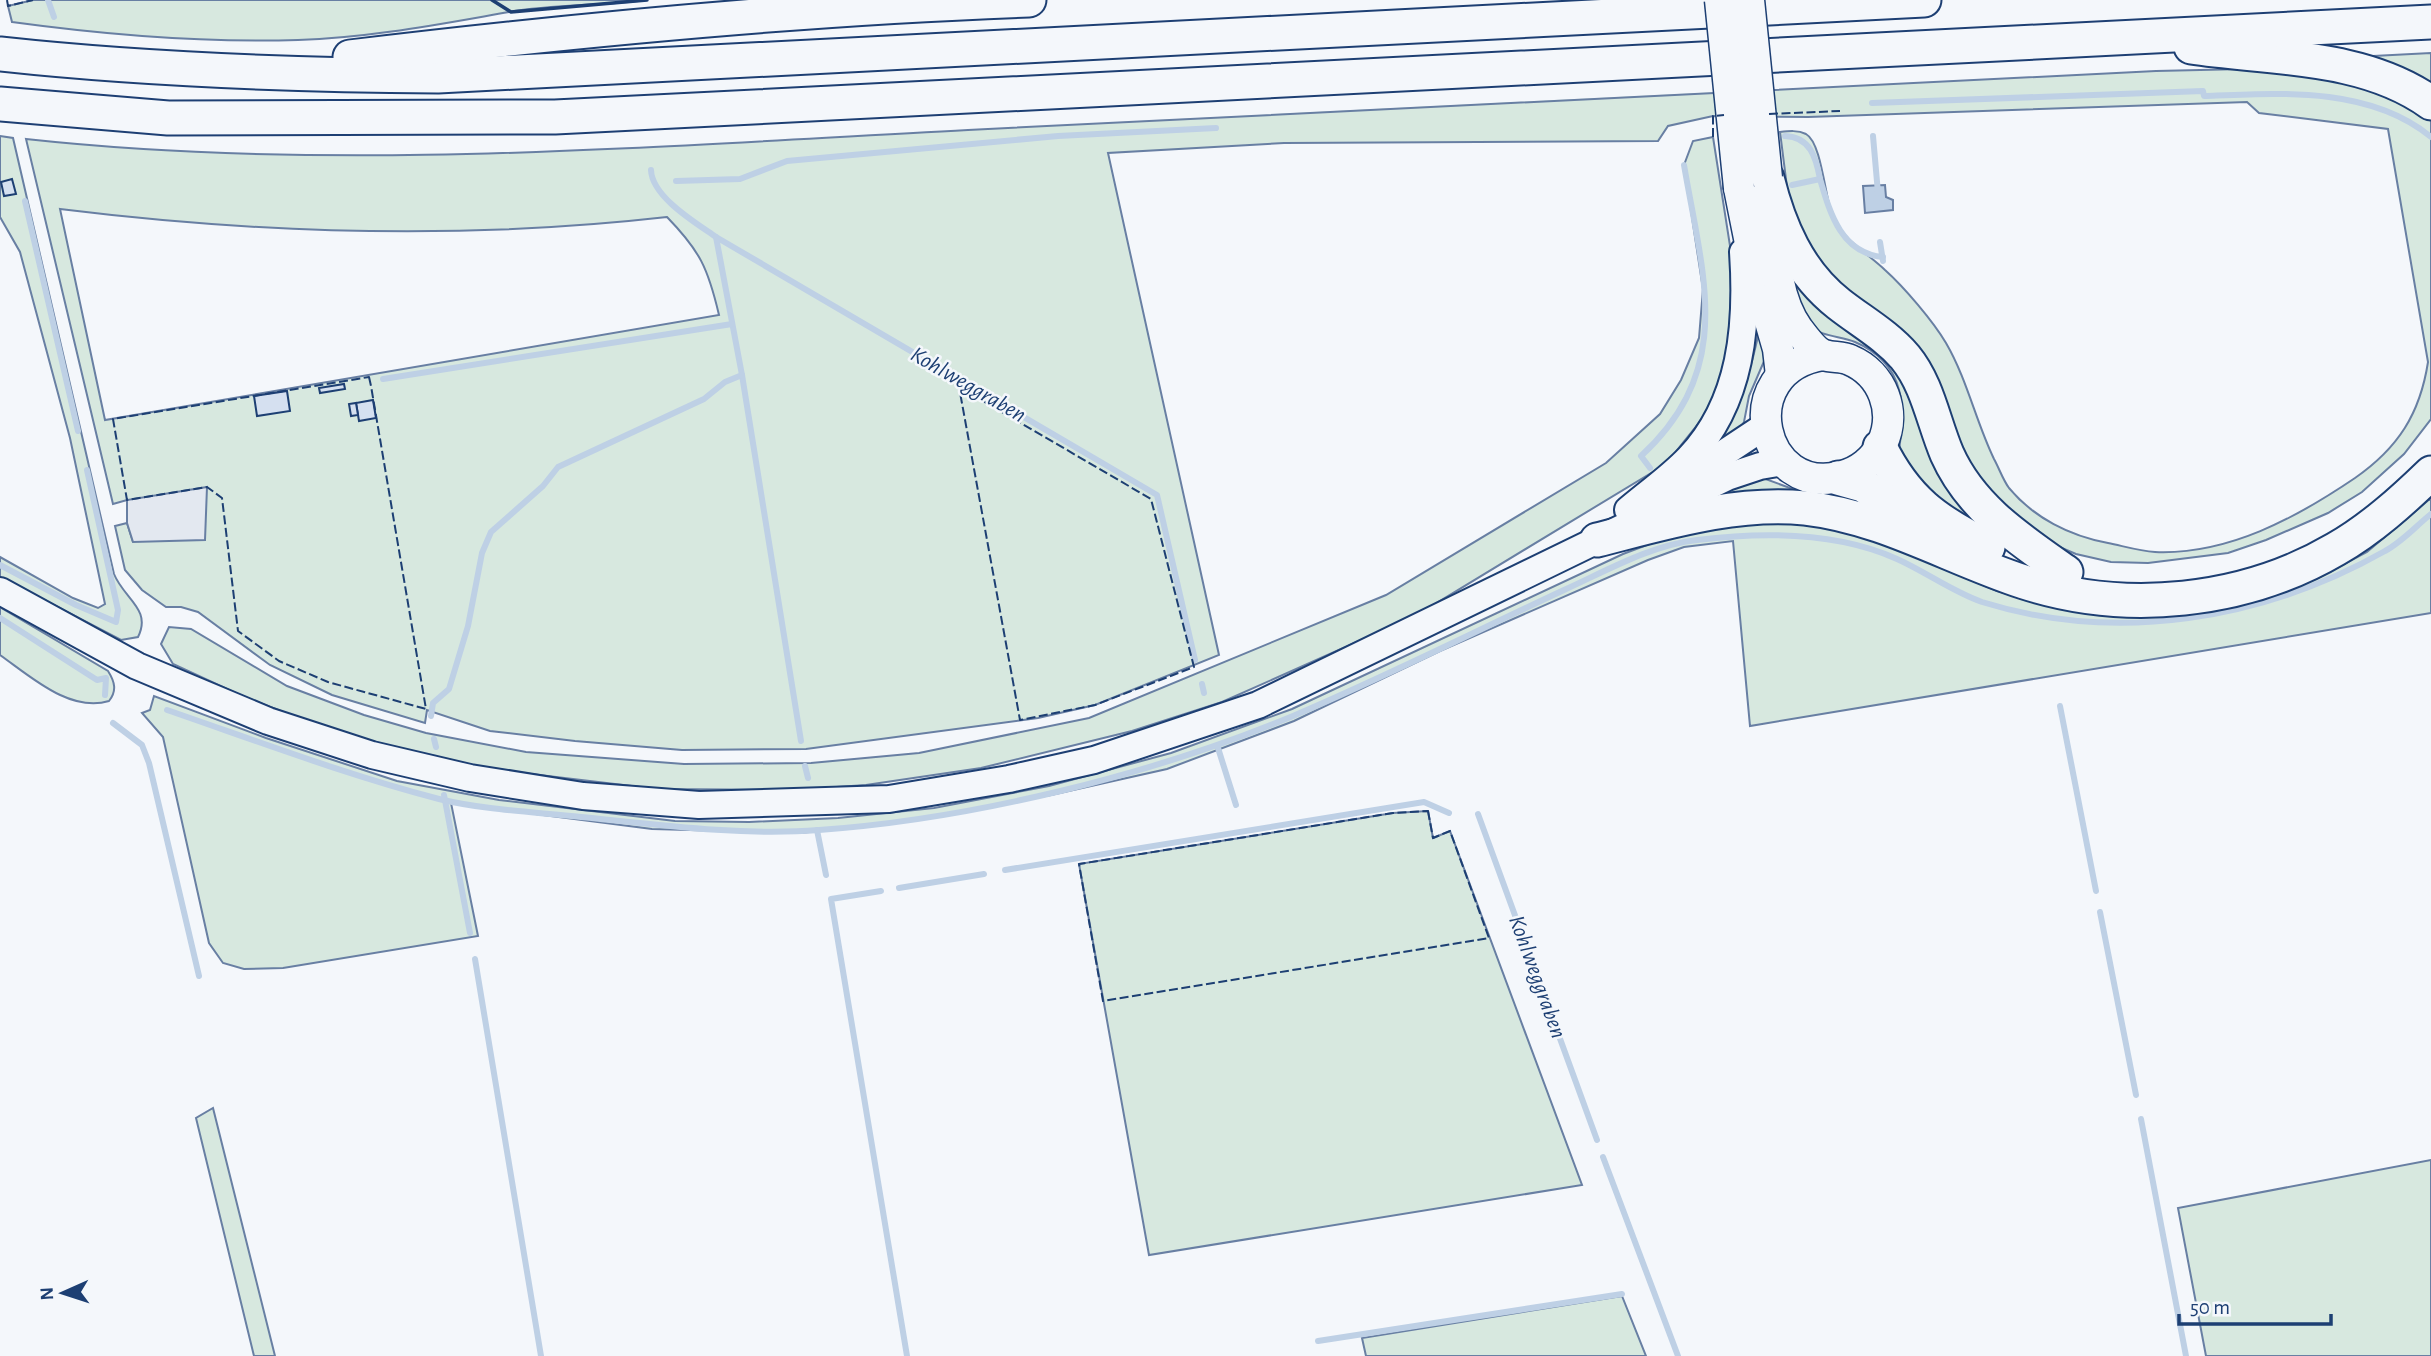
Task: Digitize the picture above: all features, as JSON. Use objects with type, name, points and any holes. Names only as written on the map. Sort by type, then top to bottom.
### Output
[{"type":"highway","points":[[229,72],[606,28],[940,2],[1029,0]]},
{"type":"highway","points":[[0,54],[229,72],[438,76],[1924,0]]},
{"type":"highway","points":[[0,104],[168,118],[274,120],[555,117],[2112,36],[2431,22]]},
{"type":"highway","points":[[2112,36],[2253,56],[2324,62],[2390,82],[2431,103]]},
{"type":"highway","points":[[1753,183],[1785,237],[1819,286],[1883,334],[1914,370],[1927,395],[1947,453],[1962,482],[1999,524],[2066,572]]},
{"type":"highway","points":[[1880,447],[1892,470],[1913,499],[1936,518],[2002,554],[2066,572],[2133,580],[2170,578],[2243,566],[2278,555],[2341,526],[2365,510],[2396,487],[2431,451]]},
{"type":"highway","points":[[1597,540],[1696,515],[1735,510],[1803,508],[1860,519],[1960,555],[2027,583],[2081,594],[2137,600],[2217,593],[2284,574],[2337,549],[2394,507],[2431,473]]},
{"type":"highway","points":[[1838,478],[1863,485],[1960,555]]},
{"type":"main road","points":[[1720,0],[1753,183],[1773,244],[1787,303],[1796,327],[1823,355]]},
{"type":"main road","points":[[1749,0],[1756,273],[1778,349],[1781,374]]},
{"type":"main road","points":[[1628,510],[1690,458],[1712,427],[1731,391],[1739,360],[1744,317],[1753,183]]},
{"type":"main road","points":[[1823,355],[1858,363],[1882,389],[1888,424],[1880,447],[1863,467],[1838,478],[1815,478],[1784,462],[1772,446],[1765,426],[1767,398],[1781,374],[1800,360],[1823,355]]},
{"type":"main road","points":[[1485,593],[1700,471],[1765,426]]},
{"type":"main road","points":[[0,591],[137,666],[268,721],[372,755],[470,778],[570,794],[699,805],[889,799],[1009,779],[1094,760],[1258,705],[1727,477],[1760,466],[1784,462]]},
{"type":"shaded area","points":[[33,0],[647,0],[526,9],[404,30],[351,36],[262,41],[155,37],[12,22],[8,6]]},
{"type":"shaded area","points":[[2431,53],[2431,83],[2373,56]]},
{"type":"shaded area","points":[[2244,69],[2342,80],[2389,94],[2431,121],[2431,419],[2404,454],[2362,492],[2328,513],[2228,553],[2148,563],[2111,562],[2076,554],[2050,543],[1996,504],[1864,308],[1814,257],[1789,203],[1780,132],[1800,132],[1811,139],[1816,148],[1830,209],[1837,226],[1901,285],[1940,334],[1960,371],[1988,445],[2009,488],[2041,517],[2080,536],[2155,552],[2209,547],[2235,540],[2285,520],[2370,467],[2395,442],[2413,414],[2428,362],[2388,129],[2259,113],[2247,102],[1808,117],[1713,116],[1668,126],[1658,141],[1284,143],[1108,153],[1219,655],[1095,705],[1038,718],[806,749],[682,750],[575,741],[490,731],[427,710],[425,723],[332,695],[270,665],[198,612],[181,607],[166,607],[142,590],[125,570],[115,526],[127,523],[133,542],[127,500],[113,504],[26,139],[143,149],[261,154],[497,153],[2156,71]],"holes":[[[60,209],[288,229],[363,231],[515,229],[667,217],[688,240],[701,261],[719,315],[105,420]]]},
{"type":"shaded area","points":[[0,136],[13,138],[114,574],[142,619],[138,637],[121,640],[0,577],[0,557],[73,598],[98,608],[105,604],[70,438],[20,252],[0,217]]},
{"type":"shaded area","points":[[1713,137],[1733,265],[1735,333],[1719,389],[1703,418],[1666,464],[1415,616],[1222,702],[1132,731],[981,768],[866,785],[793,790],[657,789],[489,769],[380,744],[317,725],[240,695],[173,664],[161,644],[169,627],[191,629],[287,686],[364,715],[426,733],[526,752],[684,764],[811,763],[919,753],[1089,718],[1386,595],[1606,463],[1660,414],[1681,380],[1699,338],[1703,289],[1684,165],[1693,141]]},
{"type":"shaded area","points":[[1790,265],[1893,363],[1985,526],[1932,505],[1898,456],[1902,406],[1894,376],[1872,351],[1810,326],[1798,305]]},
{"type":"shaded area","points":[[1760,323],[1765,359],[1749,396],[1744,422],[1736,435],[1706,454],[1741,392],[1753,359]]},
{"type":"shaded area","points":[[1760,477],[1812,496],[1852,496],[1873,504],[1695,499]]},
{"type":"shaded area","points":[[207,487],[205,540],[133,542],[127,523],[127,500]]},
{"type":"shaded area","points":[[2431,498],[2431,613],[1750,726],[1733,541],[1684,547],[1648,560],[1440,651],[1294,721],[1167,769],[1051,795],[918,820],[800,833],[652,829],[451,803],[478,936],[283,968],[244,969],[223,963],[209,943],[163,737],[142,713],[150,710],[154,696],[266,738],[397,781],[499,800],[675,821],[749,822],[838,818],[934,808],[1049,786],[1171,753],[1292,709],[1623,554],[1668,537],[1761,521],[1809,523],[1860,533],[1997,591],[2030,600],[2190,614],[2228,608],[2318,578],[2367,552]]},
{"type":"shaded area","points":[[0,607],[108,671],[114,686],[109,701],[80,702],[65,697],[37,682],[0,655]]},
{"type":"shaded area","points":[[1428,811],[1433,838],[1450,831],[1582,1185],[1149,1255],[1079,864],[1393,813]]},
{"type":"shaded area","points":[[213,1108],[275,1356],[254,1356],[196,1118]]},
{"type":"shaded area","points":[[2431,1160],[2431,1356],[2206,1356],[2178,1208]]},
{"type":"shaded area","points":[[1622,1296],[1646,1356],[1366,1356],[1362,1338]]},
{"type":"water","points":[[1885,185],[1886,197],[1893,200],[1893,210],[1865,213],[1863,186]]},
{"type":"building","points":[[12,179],[16,194],[4,196],[1,182]]},
{"type":"building","points":[[344,384],[345,389],[320,393],[319,388]]},
{"type":"building","points":[[287,391],[290,411],[257,416],[254,396]]},
{"type":"building","points":[[373,400],[376,418],[359,421],[356,403]]},
{"type":"building","points":[[356,403],[358,415],[351,416],[349,404]]},
{"type":"waterway","points":[[48,0],[54,17]]},
{"type":"waterway","points":[[1872,103],[2203,91],[2204,96],[2292,94],[2352,101],[2380,109],[2407,120],[2431,137]]},
{"type":"waterway","points":[[676,181],[740,179],[787,161],[1058,136],[1216,128]]},
{"type":"waterway","points":[[1785,136],[1794,137],[1806,144],[1814,156],[1820,179]]},
{"type":"waterway","points":[[1873,136],[1878,193]]},
{"type":"waterway","points":[[1650,468],[1641,456],[1671,423],[1690,389],[1701,355],[1705,320],[1699,245],[1684,165]]},
{"type":"waterway","name":"Kohlweggraben","points":[[651,170],[653,180],[667,199],[716,237],[1157,495],[1195,660]]},
{"type":"waterway","points":[[1792,185],[1820,179],[1833,218],[1847,240],[1869,254],[1883,257]]},
{"type":"waterway","points":[[25,201],[78,431]]},
{"type":"waterway","points":[[716,237],[742,375],[801,741]]},
{"type":"waterway","points":[[1880,242],[1883,261]]},
{"type":"waterway","points":[[383,379],[732,324]]},
{"type":"waterway","points":[[431,716],[433,703],[449,689],[468,626],[482,553],[491,532],[543,486],[558,467],[704,399],[725,382],[742,375]]},
{"type":"waterway","points":[[0,565],[76,605],[116,622],[118,610],[87,470]]},
{"type":"waterway","points":[[167,710],[336,768],[456,803],[700,829],[760,832],[819,830],[938,816],[999,805],[1121,775],[1181,757],[1293,716],[1612,567],[1680,543],[1722,537],[1773,535],[1824,539],[1874,550],[1897,559],[1982,602],[2033,615],[2137,623],[2239,609],[2290,594],[2338,575],[2385,551],[2431,514]]},
{"type":"waterway","points":[[0,618],[97,680],[106,678],[105,695]]},
{"type":"waterway","name":"Kohlweggraben","points":[[1202,684],[1204,693]]},
{"type":"waterway","points":[[2060,706],[2096,891]]},
{"type":"waterway","points":[[113,723],[142,745],[149,763],[199,976]]},
{"type":"waterway","points":[[434,739],[436,747]]},
{"type":"waterway","name":"Kohlweggraben","points":[[1218,748],[1236,805]]},
{"type":"waterway","points":[[805,766],[808,778]]},
{"type":"waterway","points":[[444,795],[470,933]]},
{"type":"waterway","points":[[1005,870],[1424,802],[1449,813]]},
{"type":"waterway","name":"Kohlweggraben","points":[[1478,814],[1597,1140]]},
{"type":"waterway","points":[[817,830],[826,875]]},
{"type":"waterway","points":[[899,888],[984,874]]},
{"type":"waterway","points":[[881,891],[831,899],[907,1356]]},
{"type":"waterway","points":[[2100,912],[2136,1095]]},
{"type":"waterway","points":[[475,959],[541,1356]]},
{"type":"waterway","points":[[2141,1119],[2186,1356]]},
{"type":"waterway","name":"Kohlweggraben","points":[[1603,1157],[1678,1356]]},
{"type":"waterway","points":[[1318,1341],[1622,1294]]},
{"type":"fence","points":[[7,0],[8,6],[33,0]]},
{"type":"fence","points":[[1769,114],[1840,111]]},
{"type":"fence","points":[[1713,137],[1713,116],[1724,115]]},
{"type":"fence","points":[[369,377],[371,386],[426,709],[328,682],[279,661],[238,631],[222,498],[207,487],[127,500],[113,419],[369,377]]},
{"type":"fence","points":[[959,387],[1151,499],[1194,667],[1095,705],[1020,720],[959,387]]},
{"type":"fence","points":[[1428,811],[1433,838],[1450,831],[1489,938],[1103,1001],[1079,864],[1393,813],[1428,811]]},
{"type":"wall","points":[[492,0],[511,12],[647,0]]}]
